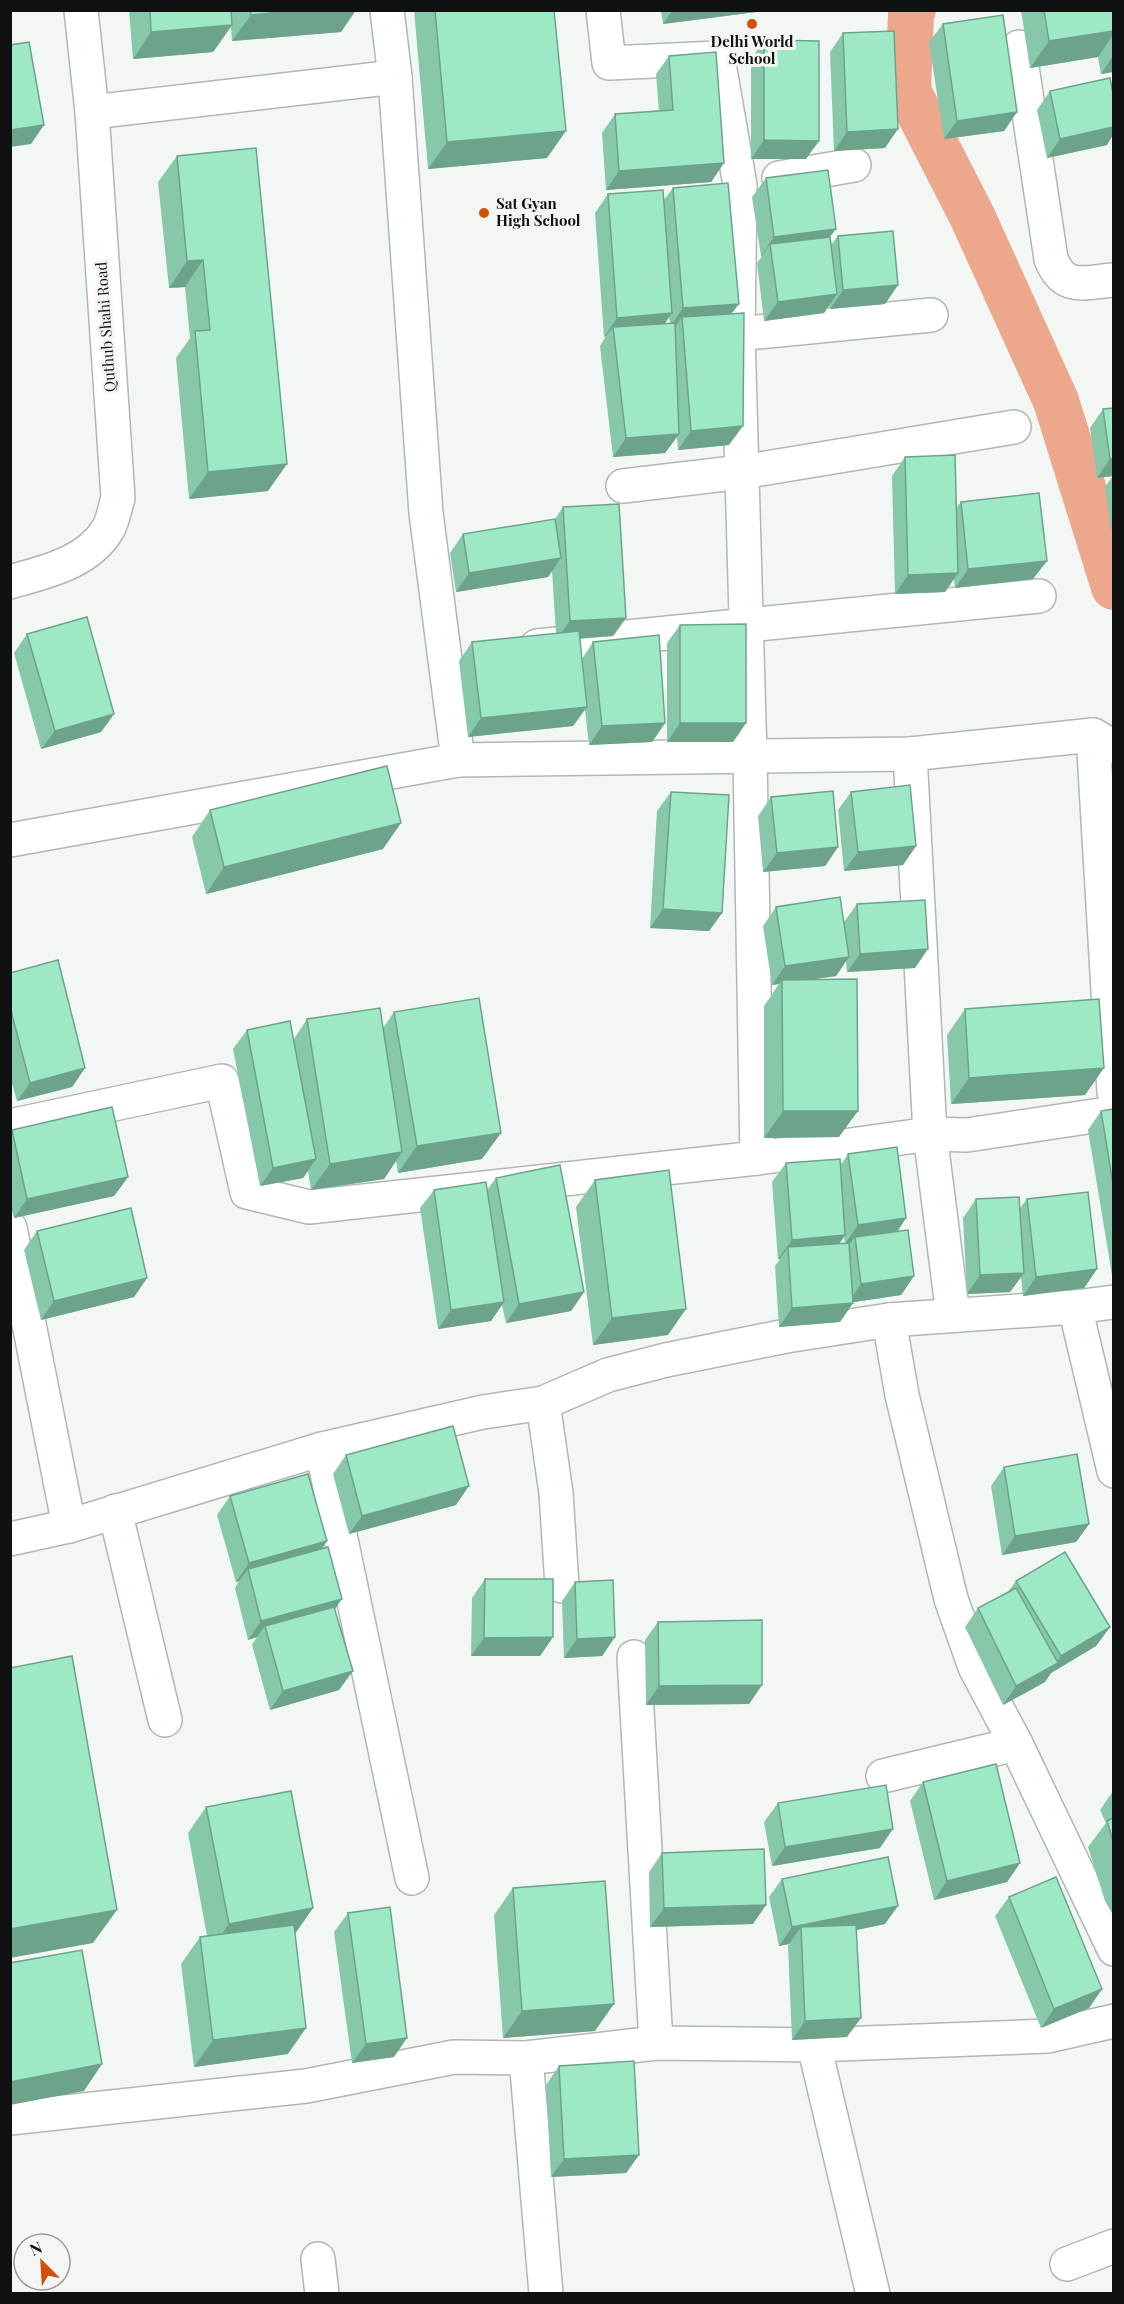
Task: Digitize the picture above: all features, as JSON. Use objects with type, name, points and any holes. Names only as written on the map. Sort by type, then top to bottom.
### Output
[{"type":"street","name":"Quthub Shahi Road","points":[[10,582],[61,567],[88,551],[108,529],[118,498],[92,112],[81,10]]},
{"type":"street","points":[[387,10],[396,77],[426,513],[457,654],[458,759]]},
{"type":"street","points":[[603,10],[609,63],[718,58],[740,185],[738,334],[750,758],[756,1158]]},
{"type":"street","points":[[1019,47],[1051,259],[1056,272],[1063,280],[1075,283],[1113,279]]},
{"type":"street","points":[[92,112],[396,77]]},
{"type":"street","points":[[706,189],[854,165]]},
{"type":"street","points":[[738,334],[931,315]]},
{"type":"street","points":[[623,486],[742,472],[1014,427]]},
{"type":"street","points":[[504,650],[1039,596]]},
{"type":"street","points":[[10,840],[458,759],[750,758],[910,754],[1103,741],[1113,1092]]},
{"type":"street","points":[[910,754],[930,1134],[953,1315]]},
{"type":"street","points":[[10,1126],[222,1081],[248,1192],[309,1207],[756,1158],[930,1134],[967,1135],[1113,1113]]},
{"type":"street","points":[[10,1228],[69,1526]]},
{"type":"street","points":[[10,1539],[69,1526],[322,1449],[483,1412],[543,1403],[608,1376],[666,1360],[786,1336],[889,1320],[1113,1302]]},
{"type":"street","points":[[1075,1306],[1113,1471]]},
{"type":"street","points":[[889,1320],[902,1395],[951,1599],[975,1667],[1016,1744],[1113,1949]]},
{"type":"street","points":[[543,1403],[556,1493],[562,1586]]},
{"type":"street","points":[[322,1449],[412,1878]]},
{"type":"street","points":[[115,1511],[165,1720]]},
{"type":"street","points":[[634,1657],[656,2043]]},
{"type":"street","points":[[883,1776],[1016,1744]]},
{"type":"street","points":[[10,2118],[306,2086],[454,2057],[526,2058],[656,2043],[814,2045],[1048,2036],[1113,2021]]},
{"type":"street","points":[[814,2045],[873,2294]]},
{"type":"street","points":[[526,2058],[546,2294]]},
{"type":"street","points":[[1066,2264],[1113,2246]]},
{"type":"street","points":[[318,2259],[322,2294]]},
{"type":"building","points":[[150,10],[231,10],[232,25],[151,32]]},
{"type":"building","points":[[250,10],[297,10],[251,15]]},
{"type":"building","points":[[435,10],[554,10],[566,131],[447,142]]},
{"type":"building","points":[[1044,10],[1113,10],[1113,31],[1049,41]]},
{"type":"building","points":[[1003,15],[1017,112],[957,121],[943,24]]},
{"type":"building","points":[[894,31],[898,129],[847,132],[843,33]]},
{"type":"building","points":[[764,40],[819,41],[819,141],[764,140]]},
{"type":"building","points":[[29,42],[44,125],[10,130],[10,45]]},
{"type":"building","points":[[716,52],[724,163],[619,171],[615,114],[673,110],[669,56]]},
{"type":"building","points":[[1110,78],[1113,94],[1113,127],[1060,139],[1050,91]]},
{"type":"building","points":[[256,148],[287,464],[208,472],[195,331],[210,330],[203,260],[187,261],[177,156]]},
{"type":"building","points":[[828,170],[836,229],[774,237],[766,178]]},
{"type":"building","points":[[728,183],[739,304],[683,308],[673,188]]},
{"type":"building","points":[[663,190],[672,313],[617,318],[608,194]]},
{"type":"building","points":[[893,231],[898,285],[843,290],[838,236]]},
{"type":"building","points":[[830,237],[837,294],[778,302],[770,244]]},
{"type":"building","points":[[744,313],[743,426],[691,431],[682,317]]},
{"type":"building","points":[[675,323],[679,434],[626,438],[613,327]]},
{"type":"building","points":[[1113,408],[1113,459],[1110,459],[1103,409]]},
{"type":"building","points":[[955,455],[958,573],[908,575],[905,457]]},
{"type":"building","points":[[1039,493],[1047,561],[968,569],[961,502]]},
{"type":"building","points":[[619,504],[626,618],[570,621],[563,507]]},
{"type":"building","points":[[555,519],[561,558],[469,573],[463,534]]},
{"type":"building","points":[[87,617],[114,714],[55,731],[27,634]]},
{"type":"building","points":[[746,624],[746,723],[680,723],[680,625]]},
{"type":"building","points":[[579,631],[587,707],[481,718],[472,642]]},
{"type":"building","points":[[659,635],[665,723],[602,726],[593,642]]},
{"type":"building","points":[[387,766],[401,823],[224,867],[210,810]]},
{"type":"building","points":[[910,785],[916,846],[858,852],[851,792]]},
{"type":"building","points":[[833,791],[838,847],[777,853],[771,797]]},
{"type":"building","points":[[671,792],[729,795],[722,913],[663,909]]},
{"type":"building","points":[[840,897],[849,957],[785,966],[776,907]]},
{"type":"building","points":[[925,900],[928,949],[860,954],[857,904]]},
{"type":"building","points":[[58,960],[85,1068],[30,1083],[10,1007],[10,973]]},
{"type":"building","points":[[857,979],[858,1111],[783,1111],[782,980]]},
{"type":"building","points":[[479,998],[501,1133],[417,1146],[394,1012]]},
{"type":"building","points":[[1099,999],[1104,1068],[969,1078],[965,1009]]},
{"type":"building","points":[[380,1008],[402,1152],[330,1164],[307,1019]]},
{"type":"building","points":[[290,1021],[316,1159],[273,1168],[247,1030]]},
{"type":"building","points":[[112,1107],[128,1177],[27,1199],[12,1130]]},
{"type":"building","points":[[1113,1109],[1113,1184],[1101,1111]]},
{"type":"building","points":[[897,1147],[906,1218],[858,1225],[848,1154]]},
{"type":"building","points":[[840,1159],[845,1235],[792,1240],[786,1163]]},
{"type":"building","points":[[560,1165],[584,1292],[519,1304],[496,1178]]},
{"type":"building","points":[[669,1170],[686,1309],[612,1318],[595,1180]]},
{"type":"building","points":[[486,1182],[504,1302],[451,1310],[434,1190]]},
{"type":"building","points":[[1088,1192],[1097,1269],[1036,1277],[1027,1199]]},
{"type":"building","points":[[1019,1197],[1024,1273],[980,1275],[976,1199]]},
{"type":"building","points":[[131,1208],[147,1278],[54,1301],[37,1231]]},
{"type":"building","points":[[908,1230],[914,1276],[861,1284],[855,1237]]},
{"type":"building","points":[[849,1243],[853,1303],[792,1308],[788,1247]]},
{"type":"building","points":[[453,1426],[469,1486],[362,1516],[346,1455]]},
{"type":"building","points":[[1077,1454],[1089,1524],[1015,1536],[1004,1467]]},
{"type":"building","points":[[308,1474],[327,1541],[249,1563],[230,1496]]},
{"type":"building","points":[[328,1547],[342,1599],[261,1621],[248,1569]]},
{"type":"building","points":[[1065,1552],[1110,1627],[1061,1656],[1016,1581]]},
{"type":"building","points":[[485,1579],[553,1579],[553,1637],[484,1638]]},
{"type":"building","points":[[613,1580],[615,1637],[577,1639],[575,1582]]},
{"type":"building","points":[[1016,1588],[1058,1663],[1016,1686],[978,1608]]},
{"type":"building","points":[[334,1607],[353,1671],[283,1691],[265,1626]]},
{"type":"building","points":[[762,1620],[762,1685],[659,1686],[658,1622]]},
{"type":"building","points":[[72,1656],[117,1910],[10,1929],[10,1668]]},
{"type":"building","points":[[996,1764],[1020,1863],[947,1881],[923,1782]]},
{"type":"building","points":[[886,1785],[893,1829],[785,1847],[778,1803]]},
{"type":"building","points":[[291,1791],[313,1908],[229,1924],[206,1807]]},
{"type":"building","points":[[1113,1818],[1113,1841],[1107,1821]]},
{"type":"building","points":[[764,1849],[766,1905],[664,1908],[662,1853]]},
{"type":"building","points":[[888,1857],[898,1906],[792,1927],[782,1879]]},
{"type":"building","points":[[1056,1877],[1102,1989],[1054,2009],[1009,1897]]},
{"type":"building","points":[[605,1881],[614,2004],[522,2011],[513,1888]]},
{"type":"building","points":[[390,1907],[407,2038],[366,2044],[348,1913]]},
{"type":"building","points":[[294,1925],[306,2028],[213,2040],[200,1937]]},
{"type":"building","points":[[856,1925],[861,2018],[805,2021],[801,1927]]},
{"type":"building","points":[[82,1950],[102,2064],[10,2082],[10,1963]]},
{"type":"building","points":[[634,2061],[639,2155],[564,2159],[559,2066]]},
{"type":"waterway","points":[[913,10],[908,91],[972,216],[1056,401],[1114,587]]},
{"type":"place","name":"Delhi World School","points":[[752,24]]},
{"type":"place","name":"Sat Gyan High School","points":[[484,213]]}]
